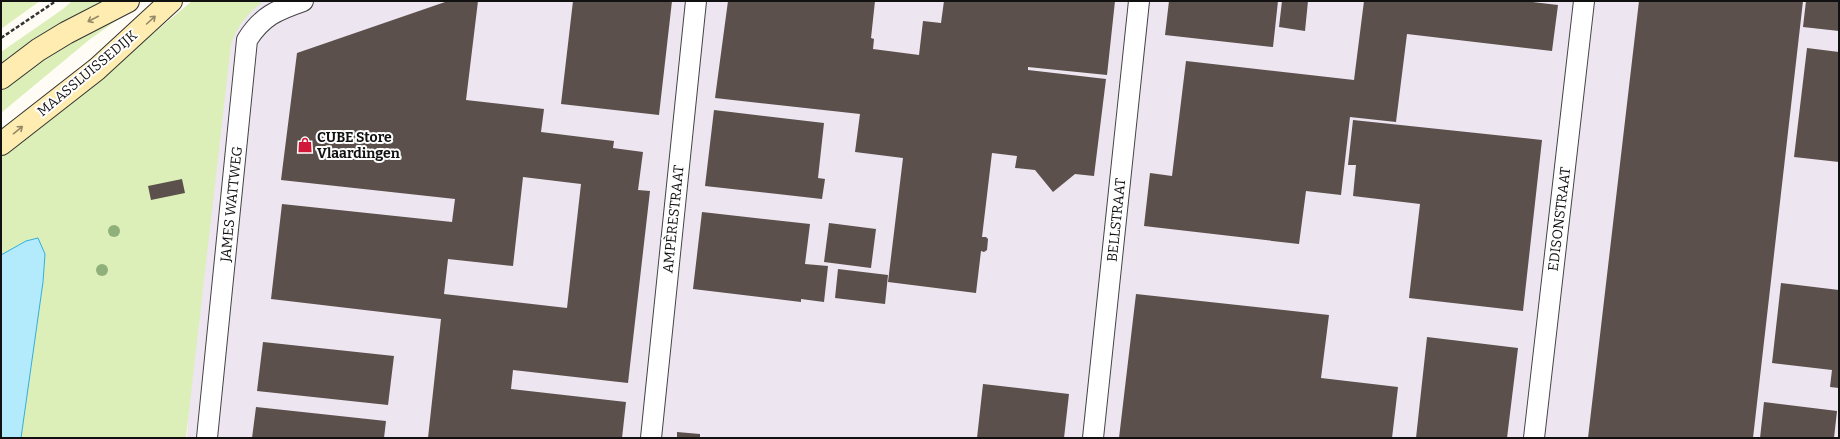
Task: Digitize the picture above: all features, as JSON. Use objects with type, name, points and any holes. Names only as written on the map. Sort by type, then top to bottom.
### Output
[{"type":"street","points":[[1,78],[38,50],[66,33],[128,1]]},
{"type":"street","name":"MAASSLUISSEDIJK","points":[[1,144],[97,69],[172,1]]},
{"type":"street","name":"JAMES WATTWEG","points":[[207,438],[247,40],[254,29],[265,17],[283,8],[303,1]]},
{"type":"street","name":"AMPÈRESTRAAT","points":[[651,438],[696,1]]},
{"type":"street","name":"BELLSTRAAT","points":[[1093,438],[1138,1]]},
{"type":"street","name":"EDISONSTRAAT","points":[[1534,438],[1584,1]]},
{"type":"path","points":[[1,38],[56,1]]},
{"type":"shaded area","points":[[246,1],[1839,1],[1839,438],[187,438],[208,50]]},
{"type":"green space","points":[[1,1],[40,1],[1,29]]},
{"type":"green space","points":[[72,1],[105,1],[1,65],[1,52],[63,9]]},
{"type":"green space","points":[[192,1],[264,1],[244,20],[237,30],[231,44],[186,438],[21,438],[43,282],[45,254],[26,241],[1,255],[1,153],[119,62]]},
{"type":"green space","points":[[116,11],[120,18],[89,40],[1,113],[1,88]]},
{"type":"water","points":[[38,238],[45,254],[43,282],[21,438],[1,438],[1,255],[26,241]]},
{"type":"building","points":[[448,1],[478,1],[466,100],[544,109],[541,132],[614,141],[613,148],[643,152],[638,190],[650,191],[628,383],[513,370],[511,389],[626,402],[622,438],[428,438],[441,319],[271,299],[282,204],[452,222],[455,199],[281,180],[297,53]],"holes":[[[523,177],[581,184],[567,308],[444,294],[448,259],[513,266]]]},
{"type":"building","points":[[573,1],[672,1],[659,115],[561,104]]},
{"type":"building","points":[[728,1],[875,1],[871,38],[874,39],[873,49],[919,55],[923,21],[941,23],[944,1],[1115,1],[1107,75],[1028,67],[1028,70],[1106,79],[1094,176],[1075,174],[1053,192],[1035,170],[1015,168],[1017,156],[992,153],[982,237],[986,237],[988,239],[987,250],[984,252],[981,251],[976,293],[888,282],[903,158],[855,152],[860,114],[715,98]]},
{"type":"building","points":[[1169,1],[1278,1],[1273,47],[1165,35]]},
{"type":"building","points":[[1282,1],[1308,1],[1305,31],[1279,27]]},
{"type":"building","points":[[1364,1],[1524,1],[1558,5],[1552,51],[1407,34],[1396,122],[1350,117],[1341,195],[1306,191],[1299,244],[1144,226],[1150,173],[1172,176],[1186,61],[1354,80]]},
{"type":"building","points":[[1639,1],[1803,1],[1753,438],[1588,438]]},
{"type":"building","points":[[1806,1],[1839,1],[1839,31],[1803,27]]},
{"type":"building","points":[[1807,48],[1839,52],[1839,162],[1794,157]]},
{"type":"building","points":[[714,110],[824,123],[818,178],[825,179],[822,199],[705,186]]},
{"type":"building","points":[[1353,120],[1542,140],[1523,311],[1409,298],[1420,204],[1353,196],[1356,165],[1348,165]]},
{"type":"building","points":[[182,179],[185,193],[151,200],[148,186]]},
{"type":"building","points":[[702,212],[810,224],[805,264],[828,266],[824,302],[801,299],[801,302],[693,289]]},
{"type":"building","points":[[829,223],[876,229],[871,268],[824,262]]},
{"type":"building","points":[[838,269],[888,275],[885,304],[835,298]]},
{"type":"building","points":[[1781,283],[1839,290],[1839,388],[1830,387],[1832,370],[1772,363]]},
{"type":"building","points":[[1136,294],[1329,315],[1321,378],[1398,387],[1392,438],[1119,438]]},
{"type":"building","points":[[1427,337],[1518,348],[1507,438],[1416,438]]},
{"type":"building","points":[[263,342],[394,356],[388,405],[257,391]]},
{"type":"building","points":[[983,384],[1069,394],[1064,438],[977,438]]},
{"type":"building","points":[[1764,402],[1837,411],[1834,438],[1760,438]]},
{"type":"building","points":[[256,407],[386,421],[384,438],[252,438]]},
{"type":"building","points":[[677,432],[700,434],[700,438],[677,438]]},
{"type":"place","name":"CUBE Store Vlaardingen","points":[[305,145]]}]
